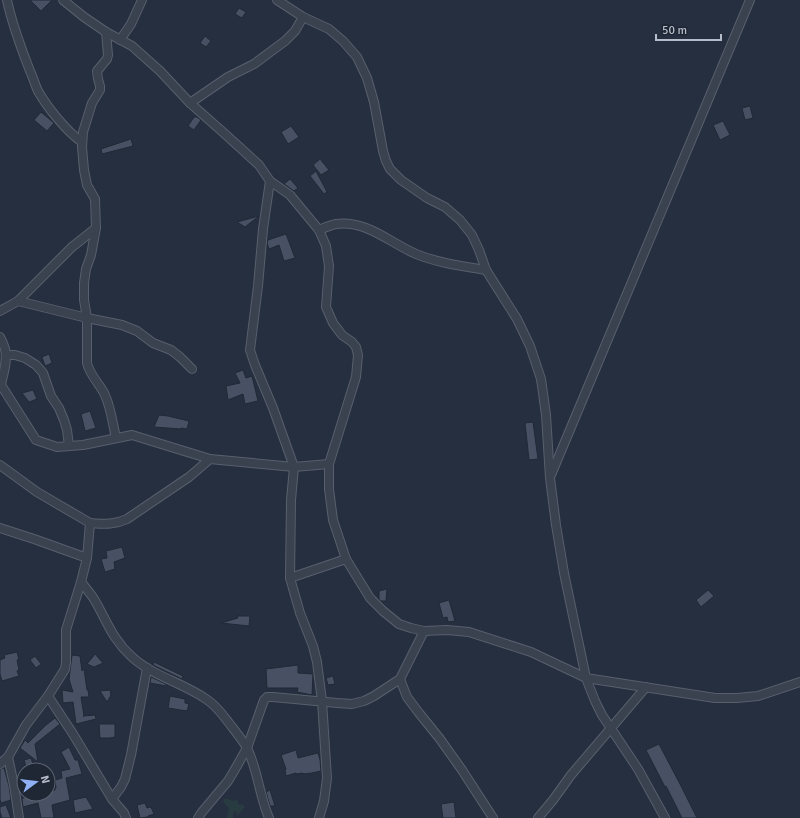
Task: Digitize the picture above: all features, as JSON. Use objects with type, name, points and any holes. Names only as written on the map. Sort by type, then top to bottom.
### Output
[{"type":"street","points":[[8,0],[9,9],[23,53],[38,90],[55,115],[74,137],[82,142]]},
{"type":"street","points":[[63,0],[106,32],[132,46],[160,71],[190,103],[226,134],[258,165],[270,181],[290,195],[319,230],[326,246],[329,266],[326,307],[333,323],[342,335],[356,347],[358,355],[356,378],[329,464],[329,488],[333,520],[346,559],[370,598],[383,611],[399,624],[412,628],[424,631],[447,630],[469,632],[531,652],[586,678],[715,698],[758,696],[800,682]]},
{"type":"street","points":[[120,40],[131,24],[142,0]]},
{"type":"street","points":[[277,0],[304,17],[329,29],[343,41],[357,57],[367,78],[374,102],[383,151],[390,169],[401,180],[427,198],[446,207],[460,220],[472,235],[486,270],[517,319],[530,346],[541,379],[546,415],[550,478],[556,525],[564,573],[586,678],[594,701],[638,769],[665,818]]},
{"type":"street","points":[[550,478],[750,0]]},
{"type":"street","points":[[190,103],[228,77],[254,64],[285,41],[295,31],[304,17]]},
{"type":"street","points":[[106,32],[108,55],[107,59],[97,72],[100,90],[92,103],[83,132],[82,142],[84,170],[87,185],[95,199],[96,228],[92,250],[86,269],[84,300],[87,318],[87,363],[92,376],[105,395],[116,438]]},
{"type":"street","points":[[270,181],[263,228],[250,350],[294,467],[291,500],[290,578],[300,613],[313,646],[317,662],[322,701],[327,778],[324,801],[319,818]]},
{"type":"street","points":[[319,230],[336,224],[366,227],[415,254],[432,260],[486,270]]},
{"type":"street","points":[[0,311],[18,300],[72,247],[96,228]]},
{"type":"street","points":[[18,300],[87,318],[122,325],[137,331],[153,343],[170,350],[180,357],[192,369]]},
{"type":"street","points":[[0,338],[5,348],[6,355],[1,385],[36,440],[57,447],[83,445],[132,435],[210,459],[294,467],[329,464]]},
{"type":"street","points":[[6,355],[15,354],[24,358],[36,364],[43,373],[51,396],[59,408],[64,420],[69,446]]},
{"type":"street","points":[[0,465],[37,492],[90,523],[109,524],[128,519],[189,477],[210,459]]},
{"type":"street","points":[[0,764],[8,756],[26,725],[48,696],[65,669],[66,630],[87,558],[90,523]]},
{"type":"street","points":[[0,528],[87,558]]},
{"type":"street","points":[[290,578],[346,559]]},
{"type":"street","points":[[81,582],[94,599],[110,631],[120,645],[133,658],[147,668],[207,699],[216,706],[246,748],[256,773],[268,818]]},
{"type":"street","points":[[198,818],[228,781],[246,748],[262,704],[267,697],[352,704],[364,701],[400,679],[424,631]]},
{"type":"street","points":[[112,799],[125,779],[131,755],[147,668]]},
{"type":"street","points":[[400,679],[407,696],[462,770],[493,818]]},
{"type":"street","points":[[538,818],[571,775],[646,687]]},
{"type":"street","points":[[48,696],[112,799],[124,813],[126,818]]},
{"type":"street","points":[[8,756],[19,818]]},
{"type":"green space","points":[[223,799],[233,801],[237,799],[239,805],[242,804],[245,807],[238,815],[236,815],[236,811],[233,814],[233,818],[227,818],[229,808],[224,803]]},
{"type":"building","points":[[30,0],[52,0],[41,11]]},
{"type":"building","points":[[239,8],[246,12],[242,18],[235,14]]},
{"type":"building","points":[[205,36],[211,41],[206,47],[200,43]]},
{"type":"building","points":[[750,106],[753,118],[745,120],[742,108]]},
{"type":"building","points":[[41,112],[54,123],[47,131],[34,120]]},
{"type":"building","points":[[194,117],[201,120],[194,130],[188,126]]},
{"type":"building","points":[[723,121],[730,135],[720,140],[713,125]]},
{"type":"building","points":[[291,126],[299,137],[288,144],[281,132]]},
{"type":"building","points":[[131,139],[133,146],[102,154],[101,149]]},
{"type":"building","points":[[320,159],[329,170],[321,175],[313,165]]},
{"type":"building","points":[[316,171],[327,192],[324,194],[310,176]]},
{"type":"building","points":[[290,179],[298,188],[294,191],[284,184]]},
{"type":"building","points":[[259,216],[245,227],[237,222]]},
{"type":"building","points":[[286,234],[295,258],[284,261],[279,245],[269,249],[267,243],[268,240]]},
{"type":"building","points":[[49,354],[52,363],[45,366],[42,357]]},
{"type":"building","points":[[243,370],[246,378],[252,376],[258,401],[245,404],[243,394],[228,400],[226,386],[240,383],[235,373]]},
{"type":"building","points":[[33,390],[37,399],[29,402],[22,393]]},
{"type":"building","points":[[90,411],[96,428],[85,431],[81,414]]},
{"type":"building","points":[[159,415],[189,421],[187,429],[154,427]]},
{"type":"building","points":[[533,422],[538,459],[529,460],[525,423]]},
{"type":"building","points":[[122,547],[125,558],[114,562],[115,569],[105,572],[101,559],[107,558],[106,551]]},
{"type":"building","points":[[387,589],[386,601],[380,601],[379,591]]},
{"type":"building","points":[[708,590],[714,596],[701,607],[696,600]]},
{"type":"building","points":[[449,600],[455,621],[448,622],[447,617],[443,618],[439,603]]},
{"type":"building","points":[[237,616],[250,616],[249,626],[221,623],[238,618]]},
{"type":"building","points":[[17,652],[19,670],[17,671],[19,676],[2,681],[0,674],[0,660],[5,658],[4,655]]},
{"type":"building","points":[[95,654],[103,663],[94,667],[87,664]]},
{"type":"building","points":[[72,655],[80,656],[82,671],[84,669],[89,697],[81,697],[84,716],[95,715],[96,719],[76,724],[73,702],[63,703],[62,690],[73,692],[69,679]]},
{"type":"building","points":[[35,656],[41,664],[36,668],[30,660]]},
{"type":"building","points":[[154,662],[183,676],[182,679],[153,665]]},
{"type":"building","points":[[298,665],[298,673],[313,674],[312,695],[297,692],[298,688],[267,688],[266,669]]},
{"type":"building","points":[[333,676],[335,684],[328,685],[326,678]]},
{"type":"building","points":[[151,677],[166,684],[166,686],[150,683]]},
{"type":"building","points":[[110,690],[111,695],[107,702],[100,691]]},
{"type":"building","points":[[170,696],[185,699],[185,703],[189,704],[187,711],[168,708]]},
{"type":"building","points":[[55,718],[60,724],[35,744],[38,762],[20,748],[25,740],[28,743]]},
{"type":"building","points":[[99,724],[115,724],[115,737],[100,738]]},
{"type":"building","points":[[659,744],[697,818],[682,818],[646,750]]},
{"type":"building","points":[[69,747],[75,760],[78,760],[82,774],[66,778],[70,800],[52,805],[54,818],[41,818],[38,803],[23,807],[22,802],[56,802],[56,780],[62,778],[61,771],[70,769],[61,752]]},
{"type":"building","points":[[296,750],[298,758],[318,753],[321,771],[303,774],[296,773],[286,776],[286,769],[281,755]]},
{"type":"building","points":[[31,758],[32,762],[25,762],[24,760]]},
{"type":"building","points":[[4,768],[11,800],[1,803],[0,769]]},
{"type":"building","points":[[270,790],[275,806],[270,806],[266,792]]},
{"type":"building","points":[[86,797],[93,809],[75,813],[73,800]]},
{"type":"building","points":[[454,802],[456,818],[443,818],[441,804]]},
{"type":"building","points":[[145,803],[147,808],[151,807],[154,814],[148,817],[140,818],[137,805]]},
{"type":"building","points":[[6,805],[11,818],[2,818],[0,807]]}]
